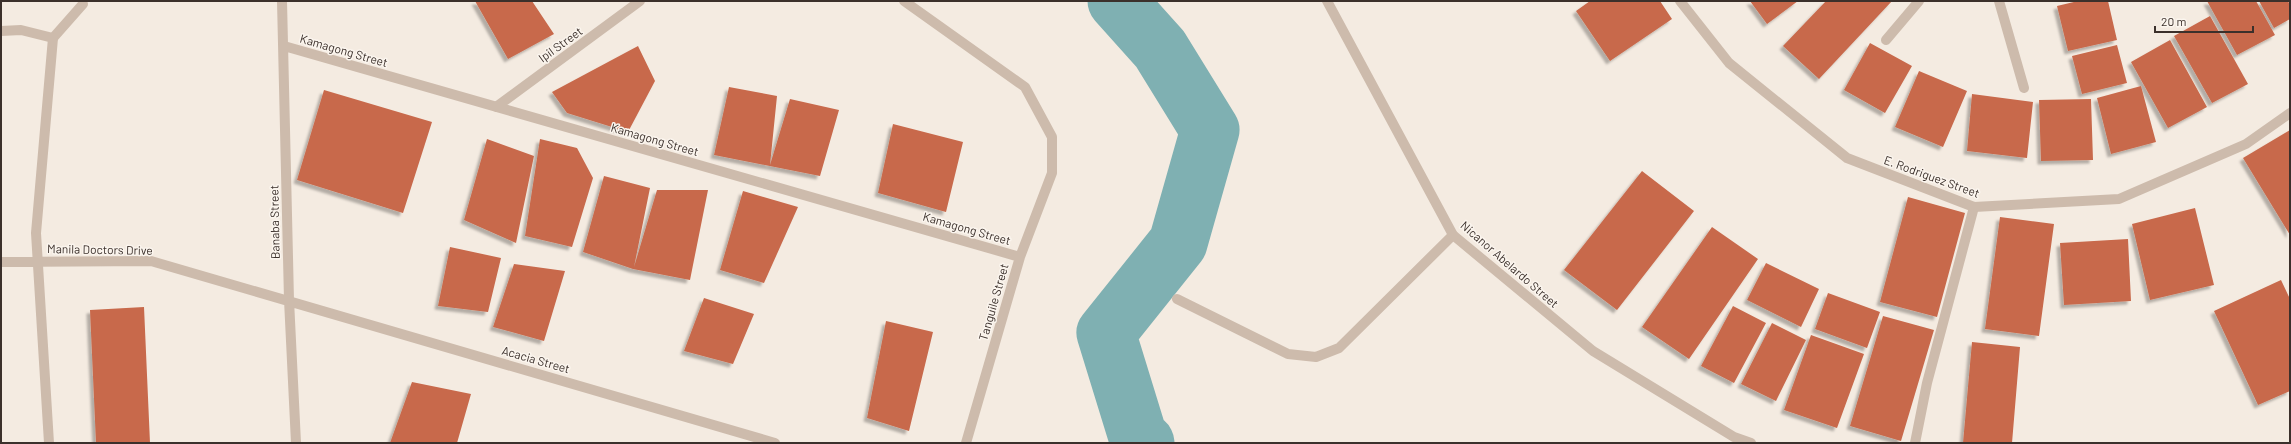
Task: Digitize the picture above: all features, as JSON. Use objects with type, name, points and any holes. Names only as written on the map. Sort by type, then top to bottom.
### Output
[{"type":"street","name":"Banaba Street","points":[[282,1],[289,300],[296,443]]},
{"type":"street","name":"Ipil Street","points":[[496,107],[640,1]]},
{"type":"street","name":"Tanguile Street","points":[[904,1],[1025,87],[1052,137],[1052,173],[1020,257],[966,443]]},
{"type":"street","name":"Nicanor Abelardo Street","points":[[1328,1],[1453,235],[1593,352],[1734,437],[1750,443]]},
{"type":"street","name":"E. Rodriguez Street","points":[[1680,1],[1729,63],[1847,158],[1974,207],[2119,199],[2246,144],[2290,113]]},
{"type":"street","points":[[1886,40],[1919,1]]},
{"type":"street","points":[[1999,1],[2024,88]]},
{"type":"street","points":[[49,443],[36,233],[53,38],[84,4]]},
{"type":"street","points":[[1,31],[21,30],[53,38]]},
{"type":"street","name":"Kamagong Street","points":[[284,46],[1020,257]]},
{"type":"street","points":[[1915,443],[1928,384],[1974,207]]},
{"type":"street","points":[[1177,299],[1288,354],[1316,357],[1339,348],[1453,235]]},
{"type":"street","name":"Manila Doctors Drive","points":[[1,262],[151,262],[289,300]]},
{"type":"street","name":"Acacia Street","points":[[289,300],[775,443]]},
{"type":"building","points":[[475,1],[532,1],[554,34],[508,59]]},
{"type":"building","points":[[1590,1],[1660,1],[1672,19],[1610,61],[1576,11]]},
{"type":"building","points":[[1750,1],[1798,1],[1767,24]]},
{"type":"building","points":[[1826,1],[1892,1],[1819,79],[1783,46]]},
{"type":"building","points":[[2078,1],[2108,1],[2117,40],[2068,51],[2057,6]]},
{"type":"building","points":[[2207,1],[2256,1],[2275,35],[2237,55]]},
{"type":"building","points":[[2259,1],[2288,1],[2290,5],[2290,19],[2274,28]]},
{"type":"building","points":[[2210,16],[2248,84],[2212,103],[2174,36]]},
{"type":"building","points":[[2170,40],[2207,107],[2168,128],[2131,62]]},
{"type":"building","points":[[1870,43],[1912,66],[1885,113],[1844,90]]},
{"type":"building","points":[[2117,45],[2127,83],[2082,94],[2072,56]]},
{"type":"building","points":[[638,46],[655,81],[628,132],[567,113],[552,92]]},
{"type":"building","points":[[1919,71],[1967,91],[1943,147],[1895,127]]},
{"type":"building","points":[[2141,86],[2156,142],[2111,154],[2097,98]]},
{"type":"building","points":[[729,87],[777,96],[770,165],[790,99],[839,110],[820,176],[714,155]]},
{"type":"building","points":[[324,90],[432,122],[403,213],[297,180]]},
{"type":"building","points":[[1972,94],[2033,102],[2027,158],[1967,151]]},
{"type":"building","points":[[2091,99],[2093,160],[2041,161],[2039,100]]},
{"type":"building","points":[[893,124],[963,142],[946,212],[878,193]]},
{"type":"building","points":[[2290,130],[2290,235],[2243,158]]},
{"type":"building","points":[[487,139],[534,156],[516,243],[464,220]]},
{"type":"building","points":[[540,139],[577,148],[593,178],[572,247],[525,236]]},
{"type":"building","points":[[1642,171],[1694,211],[1617,310],[1564,270]]},
{"type":"building","points":[[604,176],[650,188],[634,267],[657,190],[708,190],[690,280],[633,269],[583,252]]},
{"type":"building","points":[[743,191],[798,207],[764,283],[720,270]]},
{"type":"building","points":[[1908,197],[1965,213],[1937,317],[1880,302]]},
{"type":"building","points":[[2195,208],[2214,285],[2150,300],[2132,224]]},
{"type":"building","points":[[2000,217],[2054,224],[2039,336],[1985,329]]},
{"type":"building","points":[[1712,227],[1758,259],[1689,359],[1642,327]]},
{"type":"building","points":[[2128,239],[2131,301],[2064,305],[2060,243]]},
{"type":"building","points":[[450,247],[501,258],[488,312],[438,306]]},
{"type":"building","points":[[1766,263],[1819,289],[1801,327],[1747,300]]},
{"type":"building","points":[[514,264],[565,271],[544,341],[493,327]]},
{"type":"building","points":[[2281,280],[2290,299],[2290,391],[2258,405],[2214,311]]},
{"type":"building","points":[[1828,293],[1880,312],[1867,348],[1815,329]]},
{"type":"building","points":[[704,298],[754,314],[733,364],[684,351]]},
{"type":"building","points":[[1733,306],[1766,323],[1734,383],[1701,366]]},
{"type":"building","points":[[144,307],[150,443],[96,443],[90,310]]},
{"type":"building","points":[[1883,316],[1934,330],[1901,441],[1850,426]]},
{"type":"building","points":[[886,321],[933,332],[909,431],[867,418]]},
{"type":"building","points":[[1772,323],[1806,340],[1776,401],[1741,384]]},
{"type":"building","points":[[1811,335],[1864,354],[1837,428],[1784,410]]},
{"type":"building","points":[[1972,342],[2020,347],[2012,443],[1963,443]]},
{"type":"building","points":[[412,382],[471,394],[457,443],[390,443]]},
{"type":"waterway","points":[[1117,1],[1160,49],[1210,130],[1178,243],[1106,333],[1138,437],[1145,443]]}]
